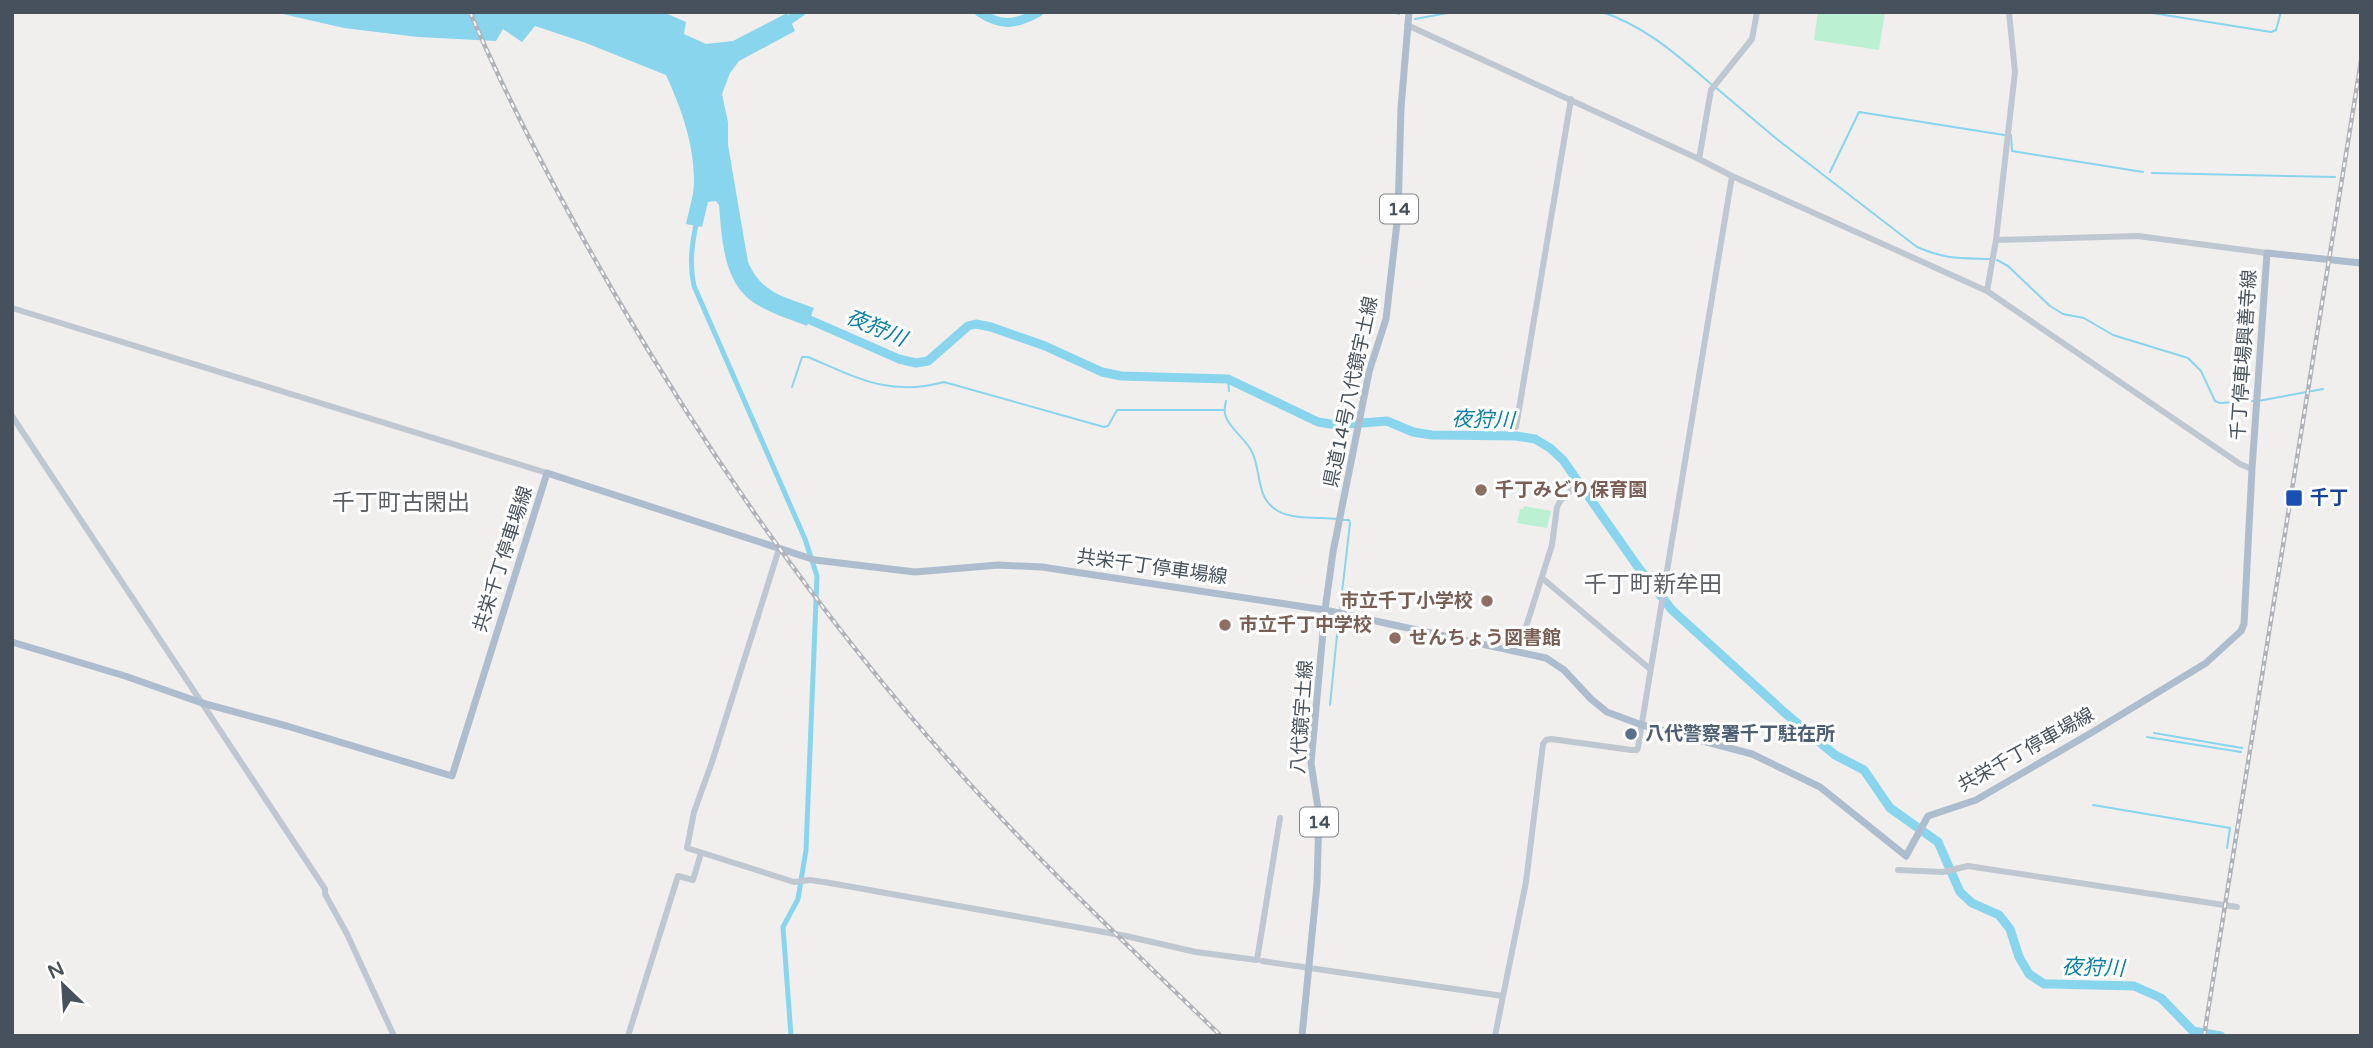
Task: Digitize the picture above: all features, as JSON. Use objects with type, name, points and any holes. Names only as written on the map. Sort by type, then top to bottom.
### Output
[{"type":"main road","name":"県道14号八代鏡宇土線","points":[[1327,610],[1340,519],[1369,372],[1386,319],[1396,241],[1409,12]]},
{"type":"main road","name":"千丁停車場興善寺線","points":[[2252,469],[2267,253],[2361,263]]},
{"type":"main road","name":"共栄千丁停車場線","points":[[12,642],[125,676],[202,703],[452,776],[547,473],[815,560],[915,572],[1006,565],[1042,567],[1327,610],[1546,658],[1555,663],[1598,706],[1620,718],[1730,747],[1820,786],[1906,856],[1928,816],[1976,800],[2178,681],[2214,657],[2241,631],[2244,624],[2252,469]]},
{"type":"main road","name":"八代鏡宇土線","points":[[1302,1036],[1319,840],[1319,815],[1311,763],[1327,610]]},
{"type":"street","points":[[1699,159],[1709,97],[1752,39],[1757,12]]},
{"type":"street","points":[[1987,291],[1996,240],[2015,72],[2009,12]]},
{"type":"street","points":[[1407,25],[1571,99],[1731,176],[1987,291],[2240,464],[2252,469]]},
{"type":"street","points":[[1516,427],[1568,103],[1571,99]]},
{"type":"street","points":[[1495,1036],[1526,882],[1543,744],[1551,739],[1637,750],[1731,176]]},
{"type":"street","points":[[1996,240],[2138,236],[2267,253]]},
{"type":"street","points":[[12,308],[547,473]]},
{"type":"street","points":[[12,416],[325,889],[325,894],[348,934],[394,1036]]},
{"type":"street","points":[[1518,652],[1552,545],[1557,507],[1574,488]]},
{"type":"street","points":[[779,549],[694,811],[687,848],[794,882],[810,880],[1126,936],[1196,952],[1257,960],[1280,818]]},
{"type":"street","points":[[1542,578],[1650,669]]},
{"type":"street","points":[[628,1036],[678,876],[693,880],[701,853]]},
{"type":"street","points":[[1898,870],[1945,872],[1969,866],[2237,907]]},
{"type":"street","points":[[1262,961],[1503,996]]},
{"type":"green space","points":[[1818,12],[1885,12],[1879,50],[1814,40]]},
{"type":"green space","points":[[1524,506],[1551,511],[1547,528],[1517,523],[1520,509]]},
{"type":"water","points":[[274,12],[663,12],[686,22],[684,34],[706,44],[733,41],[787,13],[795,31],[739,61],[730,73],[722,94],[748,262],[767,288],[814,308],[807,326],[756,304],[737,285],[726,260],[719,205],[716,201],[708,202],[702,227],[686,224],[694,186],[692,153],[681,113],[666,75],[535,26],[522,42],[503,29],[496,41],[418,37],[344,28]]},
{"type":"waterway","points":[[782,25],[801,12]]},
{"type":"waterway","points":[[979,12],[1002,22],[1016,22],[1039,12]]},
{"type":"waterway","points":[[1394,12],[1399,14]]},
{"type":"waterway","points":[[1415,19],[1453,12]]},
{"type":"waterway","points":[[1602,12],[1646,33],[1711,84]]},
{"type":"waterway","points":[[2146,12],[2271,32],[2276,30],[2281,12]]},
{"type":"waterway","points":[[1715,87],[1778,140],[1917,247],[1945,256],[1991,259]]},
{"type":"waterway","points":[[1830,172],[1859,112],[2004,135]]},
{"type":"waterway","points":[[2011,135],[2012,151],[2143,172]]},
{"type":"waterway","points":[[2152,173],[2335,177]]},
{"type":"waterway","points":[[697,220],[692,253],[694,286],[805,539],[817,576],[806,850],[798,899],[783,927],[791,1036]]},
{"type":"waterway","points":[[1997,260],[2008,266],[2050,306],[2063,314],[2084,318],[2113,335],[2188,358],[2201,371],[2215,401],[2253,401]]},
{"type":"waterway","name":"夜狩川","points":[[801,316],[899,359],[916,363],[928,361],[968,326],[976,324],[1045,346],[1102,372],[1121,376],[1228,379],[1318,422],[1337,425],[1387,421],[1413,432],[1432,435],[1516,436],[1535,439],[1563,460],[1638,567],[1672,610],[1835,755],[1864,770],[1890,808],[1938,842],[1960,892],[1972,903],[1999,915],[2010,929],[2019,957],[2029,974],[2044,984],[2134,986],[2161,998],[2193,1031],[2221,1036]]},
{"type":"waterway","points":[[792,387],[802,357],[808,357],[874,383],[907,387],[944,382],[1104,427],[1108,426],[1117,410],[1224,410]]},
{"type":"waterway","points":[[1228,379],[1229,391]]},
{"type":"waterway","points":[[2258,401],[2323,389]]},
{"type":"waterway","points":[[1226,401],[1226,417],[1252,452],[1262,492],[1271,506],[1291,516],[1338,519]]},
{"type":"waterway","points":[[1340,610],[1350,523],[1349,520],[1343,520]]},
{"type":"waterway","points":[[1330,705],[1339,615]]},
{"type":"waterway","points":[[2154,733],[2242,748]]},
{"type":"waterway","points":[[2147,737],[2241,752]]},
{"type":"waterway","points":[[2093,805],[2230,828],[2227,848]]},
{"type":"railway","points":[[470,12],[539,157],[617,298],[700,432],[789,562],[885,686],[989,805],[1074,893],[1221,1036]]},
{"type":"railway","points":[[2204,1036],[2361,61]]},
{"type":"place","name":"千丁みどり保育園","points":[[1481,490]]},
{"type":"place","name":"千丁","points":[[2294,498]]},
{"type":"place","name":"市立千丁小学校","points":[[1487,601]]},
{"type":"place","name":"市立千丁中学校","points":[[1225,625]]},
{"type":"place","name":"せんちょう図書館","points":[[1395,638]]},
{"type":"place","name":"八代警察署千丁駐在所","points":[[1631,734]]},
{"type":"district","name":"千丁町古閑出","points":[[401,503]]},
{"type":"district","name":"千丁町新牟田","points":[[1653,585]]}]
